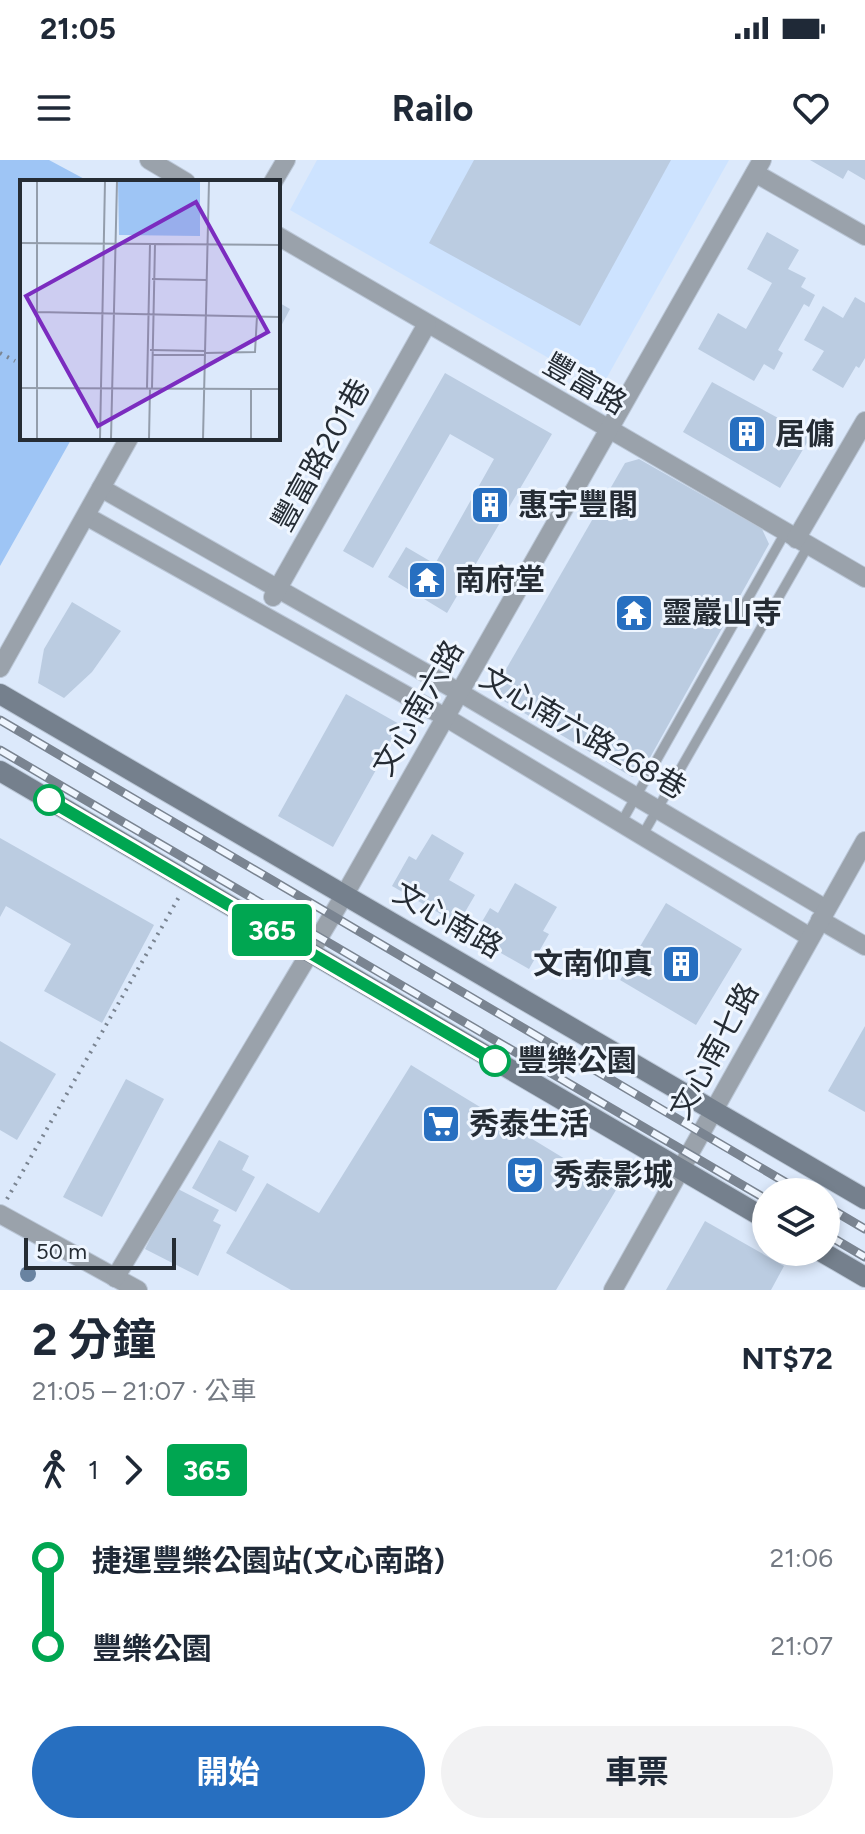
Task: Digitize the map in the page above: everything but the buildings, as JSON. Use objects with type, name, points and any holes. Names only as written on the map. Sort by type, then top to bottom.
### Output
[{"type":"main road","name":"文心南路","points":[[0,694],[865,1199]]},
{"type":"main road","points":[[0,771],[752,1211]]},
{"type":"main road","points":[[840,1262],[865,1277]]},
{"type":"street","points":[[149,160],[183,180]]},
{"type":"street","points":[[274,180],[286,160]]},
{"type":"street","points":[[758,167],[865,236]]},
{"type":"street","name":"文心南六路","points":[[115,1278],[345,894],[758,167]]},
{"type":"street","name":"豐富路","points":[[280,237],[865,578]]},
{"type":"street","name":"豐富路201巷","points":[[264,614],[427,324]]},
{"type":"street","points":[[796,539],[865,421]]},
{"type":"street","points":[[0,668],[128,440]]},
{"type":"street","name":"文心南六路268巷","points":[[101,488],[657,809],[823,914],[865,946]]},
{"type":"street","name":"文心南六路268巷","points":[[86,516],[445,717],[810,937]]},
{"type":"street","name":"文心南七路","points":[[613,1290],[865,841]]},
{"type":"street","points":[[0,1213],[138,1290]]},
{"type":"lane","points":[[621,823],[796,539]]},
{"type":"lane","points":[[642,836],[796,539]]},
{"type":"path","points":[[0,353],[15,361]]},
{"type":"path","points":[[0,1213],[188,881]]},
{"type":"shaded area","points":[[0,160],[49,160],[86,180],[20,180],[20,440],[71,440],[0,566]]},
{"type":"shaded area","points":[[317,160],[729,160],[601,388],[290,210]]},
{"type":"railway","points":[[0,720],[778,1178]]},
{"type":"railway","points":[[0,750],[752,1191]]},
{"type":"railway","points":[[840,1214],[865,1229]]},
{"type":"railway","points":[[840,1242],[865,1257]]},
{"type":"bus line","name":"365","points":[[49,800],[495,1061]]},
{"type":"place","name":"居傭","points":[[747,434]]},
{"type":"place","name":"惠宇豐閣","points":[[490,505]]},
{"type":"place","name":"南府堂","points":[[427,580]]},
{"type":"place","name":"靈巖山寺","points":[[634,613]]},
{"type":"place","name":"文南仰真","points":[[681,964]]},
{"type":"place","name":"豐樂公園","points":[[495,1061]]},
{"type":"place","name":"秀泰生活","points":[[441,1124]]},
{"type":"place","name":"秀泰影城","points":[[525,1175]]}]
